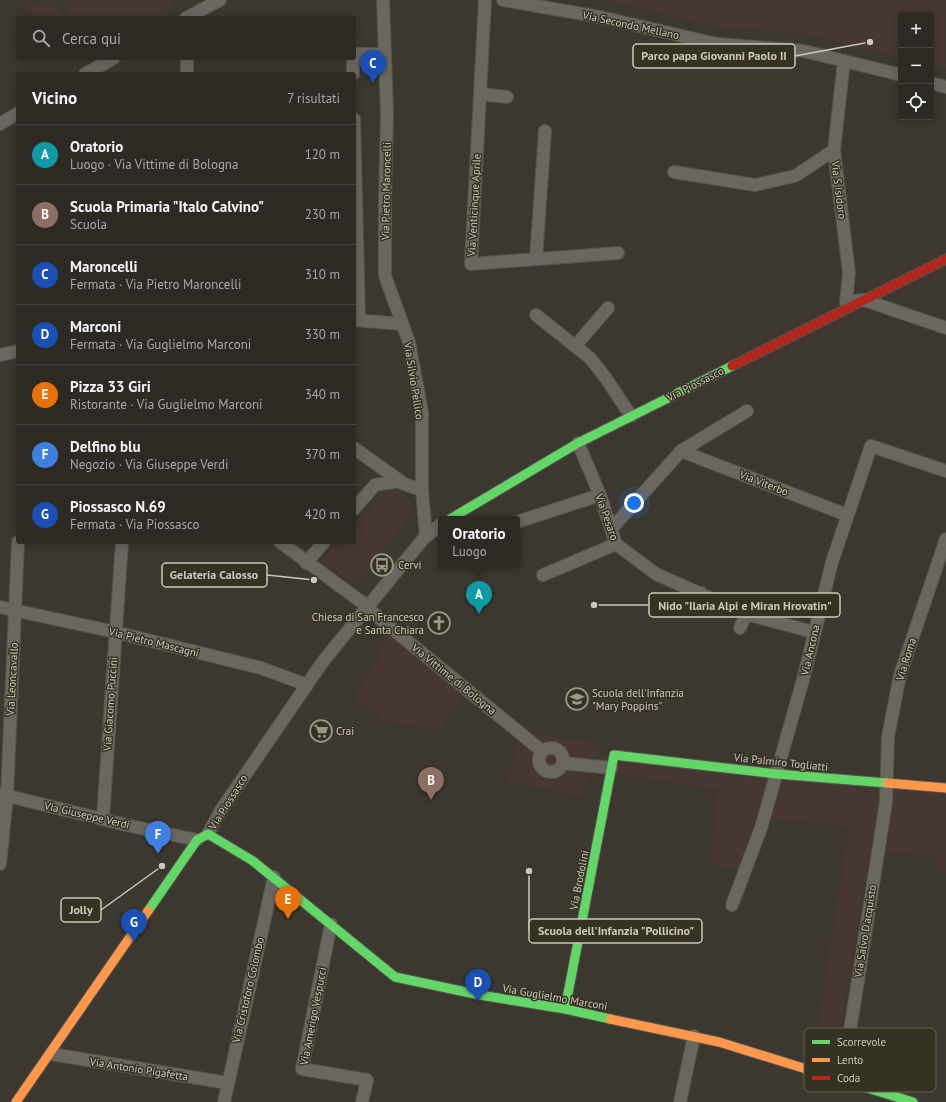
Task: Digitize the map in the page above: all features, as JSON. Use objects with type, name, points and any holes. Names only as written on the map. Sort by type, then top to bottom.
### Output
[{"type":"street","points":[[191,16],[220,0]]},
{"type":"street","name":"Via Pietro Maroncelli","points":[[383,0],[387,113],[385,276],[402,324]]},
{"type":"street","name":"Via Venticinque Aprile","points":[[485,0],[472,264],[618,253]]},
{"type":"street","name":"Via Secondo Mellano","points":[[503,0],[600,18],[717,44],[804,51],[898,74]]},
{"type":"street","points":[[356,54],[385,54]]},
{"type":"street","points":[[89,72],[110,60]]},
{"type":"street","points":[[187,60],[187,72]]},
{"type":"street","points":[[353,60],[353,72]]},
{"type":"street","name":"Via S Isidoro","points":[[844,61],[834,150],[849,274],[846,302],[864,300]]},
{"type":"street","points":[[934,84],[946,87]]},
{"type":"street","points":[[480,94],[507,97]]},
{"type":"street","points":[[0,124],[16,114]]},
{"type":"street","points":[[536,259],[545,131]]},
{"type":"street","points":[[674,172],[756,185],[795,176],[834,150]]},
{"type":"street","name":"Via Piossasco","points":[[455,516],[578,443],[946,259]]},
{"type":"street","points":[[864,300],[946,328]]},
{"type":"street","points":[[575,346],[608,308]]},
{"type":"street","points":[[536,315],[590,358],[631,416]]},
{"type":"street","points":[[356,320],[402,324]]},
{"type":"street","name":"Via Silvio Pellico","points":[[402,324],[409,342],[422,412],[422,490],[426,536]]},
{"type":"street","points":[[0,355],[16,351]]},
{"type":"street","points":[[612,528],[681,451],[747,411]]},
{"type":"street","name":"Via Pesaro","points":[[578,443],[600,496],[612,528],[616,544],[656,574],[746,614],[813,632]]},
{"type":"street","name":"Via Ancona","points":[[732,905],[761,828],[804,676],[813,632],[828,582],[832,562],[871,446],[946,471]]},
{"type":"street","points":[[356,449],[401,483],[422,490]]},
{"type":"street","name":"Via Viterbo","points":[[681,451],[847,515]]},
{"type":"street","points":[[356,506],[375,484],[400,481]]},
{"type":"street","points":[[520,521],[600,496]]},
{"type":"street","name":"Via Piossasco","points":[[16,1102],[222,810],[307,684],[367,606],[426,536],[438,530]]},
{"type":"street","name":"Via Leoncavallo","points":[[0,864],[18,544]]},
{"type":"street","name":"Via Giacomo Puccini","points":[[103,818],[122,544]]},
{"type":"street","name":"Via Vittime di Bologna","points":[[282,544],[306,563],[367,606],[378,618],[542,751]]},
{"type":"street","points":[[306,563],[322,544]]},
{"type":"street","points":[[543,575],[616,544]]},
{"type":"street","points":[[944,548],[946,567]]},
{"type":"street","name":"Via Roma","points":[[887,783],[888,737],[900,675],[944,548]]},
{"type":"street","points":[[691,607],[701,593]]},
{"type":"street","name":"Via Pietro Mascagni","points":[[0,607],[115,632],[261,668],[307,684]]},
{"type":"street","points":[[740,628],[746,614]]},
{"type":"street","points":[[555,747],[562,753],[563,762],[560,769],[555,772],[548,772],[542,769],[539,764],[539,757],[542,751],[547,748],[555,747]]},
{"type":"street","name":"Via Palmiro Togliatti","points":[[614,755],[777,774],[946,788]]},
{"type":"street","name":"Via Brodolini","points":[[565,1009],[614,755]]},
{"type":"street","points":[[563,762],[611,768]]},
{"type":"street","name":"Via Salvo D'acquisto","points":[[850,1028],[887,783]]},
{"type":"street","name":"Via Giuseppe Verdi","points":[[3,795],[103,818],[126,825],[203,837]]},
{"type":"street","name":"Via Guglielmo Marconi","points":[[203,837],[252,860],[395,977],[480,995],[565,1009],[694,1036],[719,1042],[804,1068]]},
{"type":"street","name":"Via Cristoforo Colombo","points":[[224,1102],[274,877]]},
{"type":"street","name":"Via Amerigo Vespucci","points":[[331,924],[302,1069],[367,1080],[362,1102]]},
{"type":"street","points":[[680,1102],[694,1036]]},
{"type":"street","name":"Via Antonio Pigafetta","points":[[51,1054],[228,1083]]},
{"type":"street","name":"Via Guglielmo Marconi","points":[[876,1092],[898,1100],[912,1102]]},
{"type":"shaded area","points":[[47,0],[53,0],[61,16],[33,16],[29,8]]},
{"type":"shaded area","points":[[62,0],[173,0],[168,12],[162,16],[69,16]]},
{"type":"shaded area","points":[[605,0],[946,0],[946,68],[934,65],[934,12],[898,12],[898,56],[801,33],[717,27]]},
{"type":"shaded area","points":[[387,490],[401,491],[410,504],[410,516],[356,586],[321,561],[336,544],[356,544],[356,523]]},
{"type":"shaded area","points":[[390,631],[465,694],[439,730],[382,721],[375,712],[354,698],[379,658],[385,634]]},
{"type":"shaded area","points":[[520,723],[540,735],[600,743],[599,756],[765,778],[946,794],[946,874],[937,873],[935,857],[871,850],[840,1028],[818,1028],[849,827],[759,817],[738,870],[710,865],[718,789],[589,770],[581,797],[509,782]]},
{"type":"traffic: fast","points":[[455,516],[578,443],[732,366]]},
{"type":"traffic: fast","points":[[565,1009],[614,755],[777,774],[887,783]]},
{"type":"traffic: fast","points":[[148,911],[197,840],[208,834],[253,861],[395,977],[480,995],[565,1009],[610,1019]]},
{"type":"traffic: fast","points":[[881,1092],[913,1102]]},
{"type":"traffic: slow","points":[[887,783],[946,788]]},
{"type":"traffic: slow","points":[[16,1102],[148,911]]},
{"type":"traffic: slow","points":[[610,1019],[719,1042],[804,1068]]},
{"type":"traffic: jam","points":[[732,366],[946,259]]},
{"type":"place","name":"Parco papa Giovanni Paolo II","points":[[870,42]]},
{"type":"place","name":"Maroncelli","points":[[373,83]]},
{"type":"place","name":"Cervi","points":[[382,565]]},
{"type":"place","name":"Gelateria Calosso","points":[[314,580]]},
{"type":"place","name":"Nido \"Ilaria Alpi e Miran Hrovatin\"","points":[[594,605]]},
{"type":"place","name":"Oratorio","points":[[479,614]]},
{"type":"place","name":"Chiesa di San Francesco e Santa Chiara","points":[[439,623]]},
{"type":"place","name":"Scuola dell'Infanzia \"Mary Poppins\"","points":[[577,699]]},
{"type":"place","name":"Crai","points":[[321,731]]},
{"type":"place","name":"Scuola Primaria \"Italo Calvino\"","points":[[431,800]]},
{"type":"place","name":"Delfino blu","points":[[158,854]]},
{"type":"place","name":"Jolly","points":[[162,866]]},
{"type":"place","name":"Scuola dell'Infanzia \"Pollicino\"","points":[[529,871]]},
{"type":"place","name":"Pizza 33 Giri","points":[[288,919]]},
{"type":"place","name":"Piossasco N.69","points":[[134,942]]},
{"type":"place","name":"Marconi","points":[[478,1002]]}]
